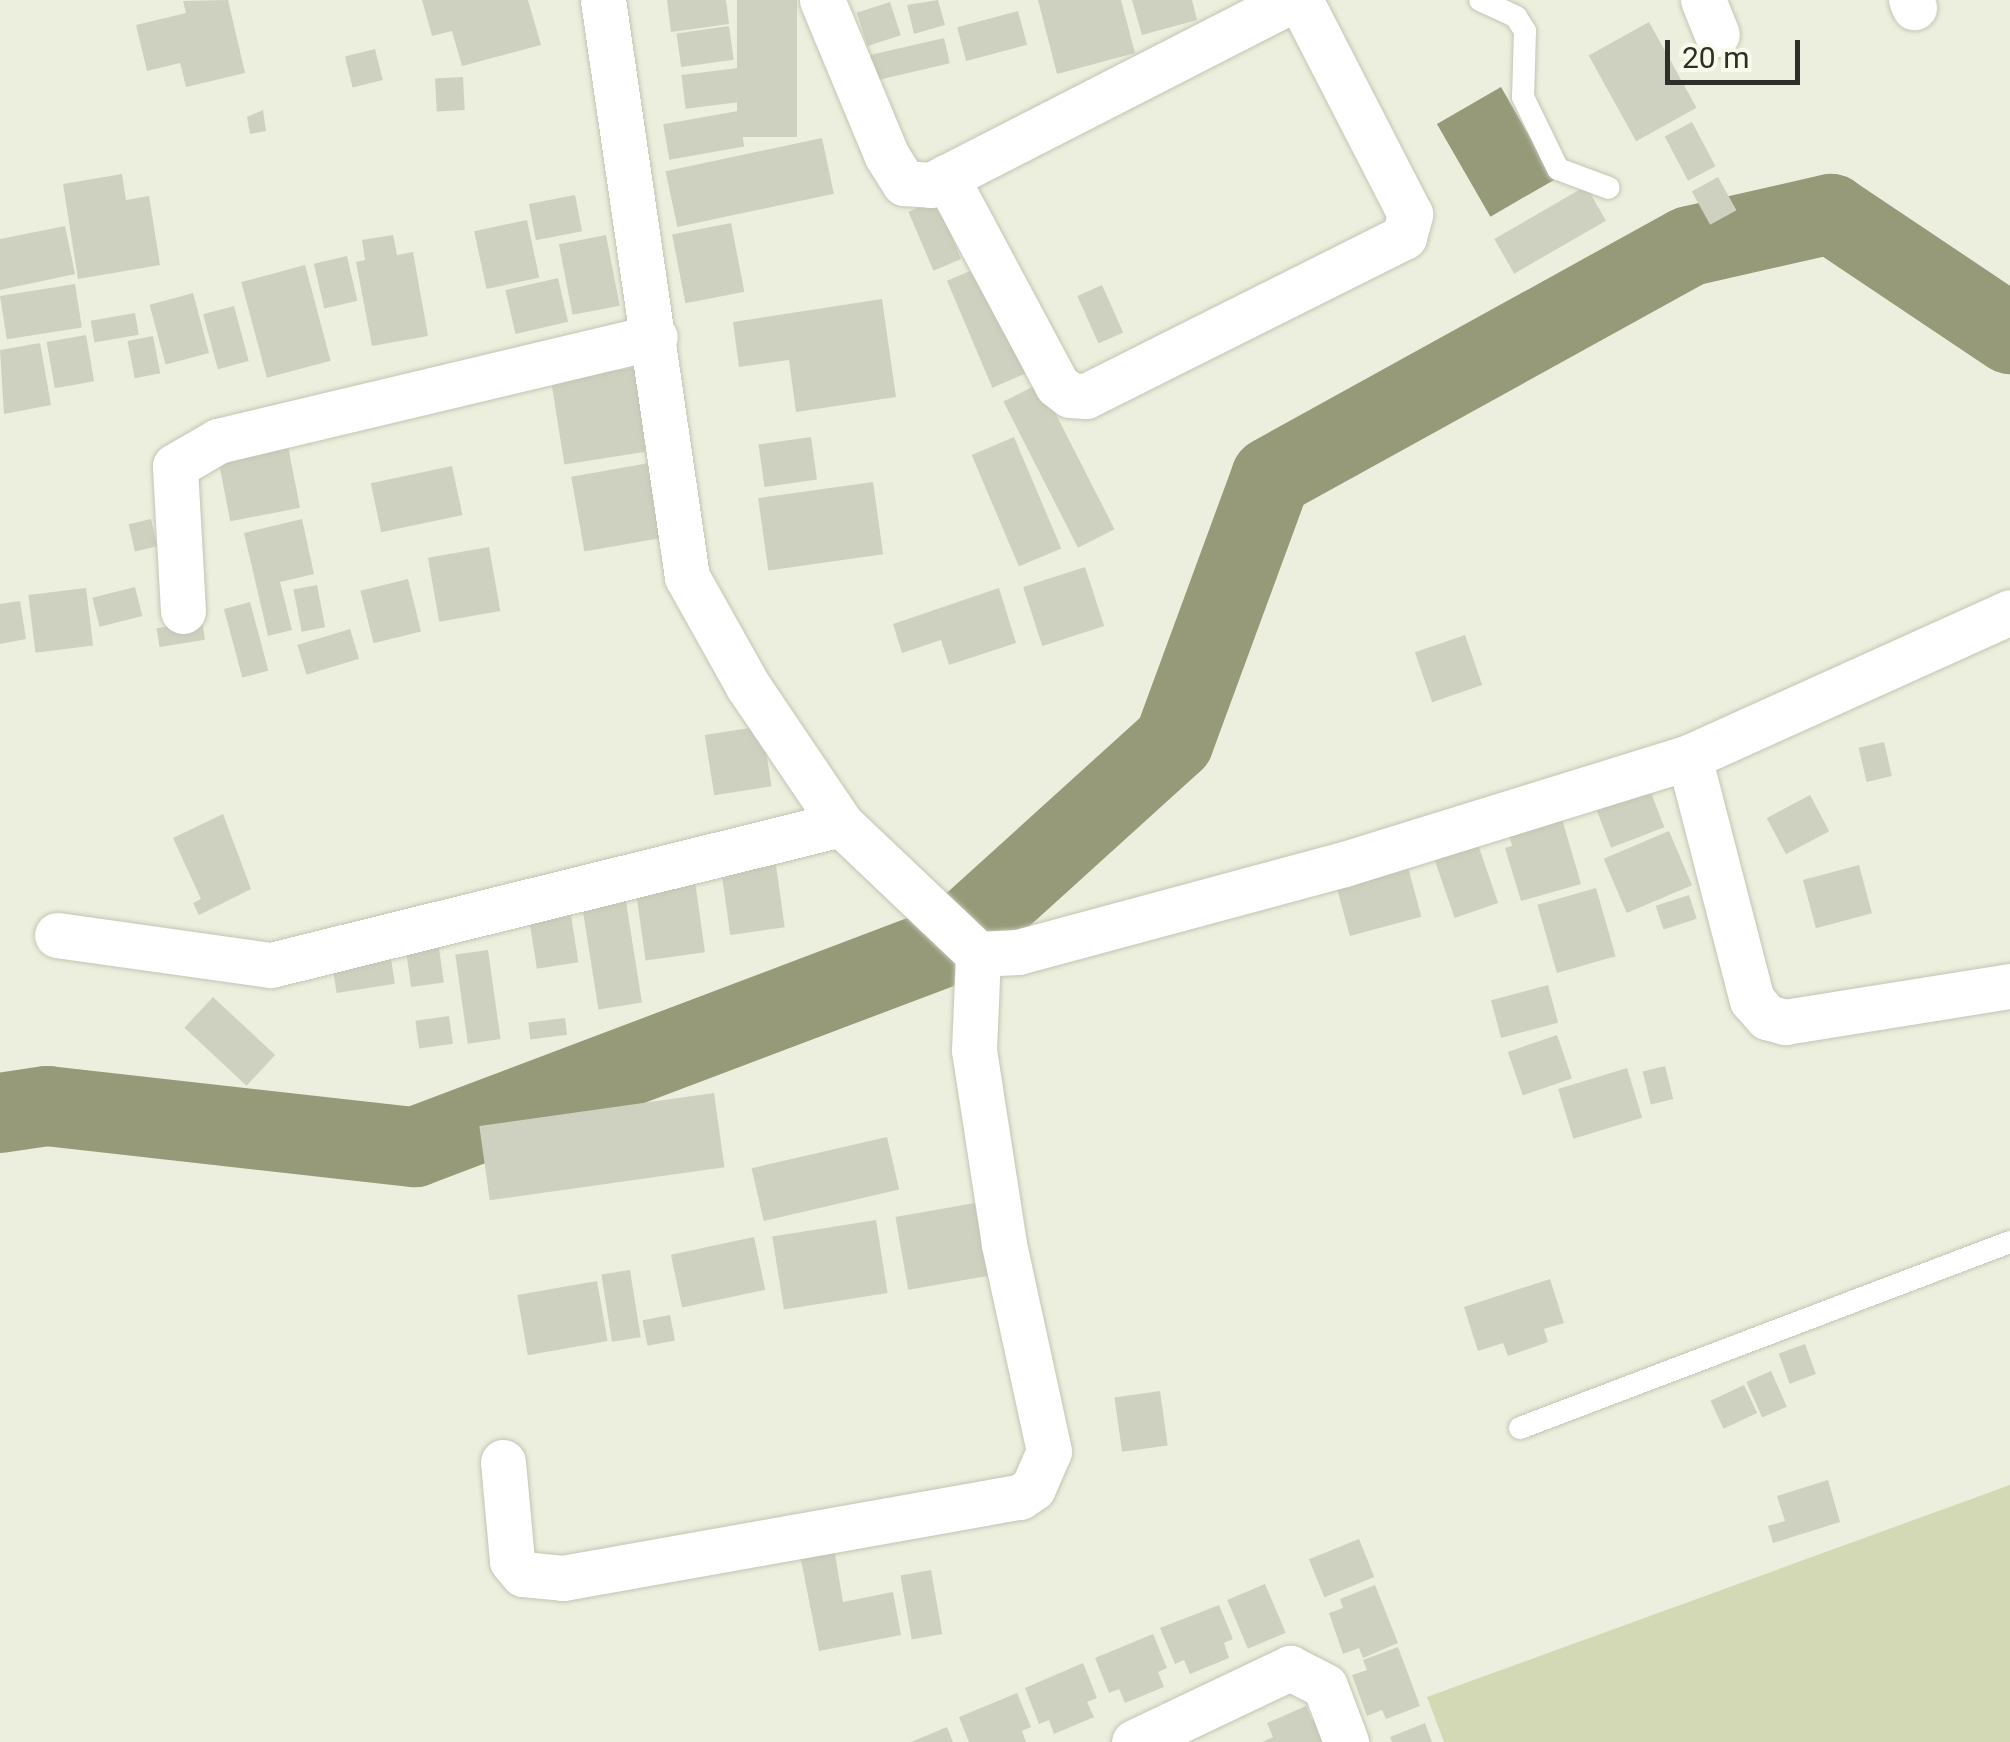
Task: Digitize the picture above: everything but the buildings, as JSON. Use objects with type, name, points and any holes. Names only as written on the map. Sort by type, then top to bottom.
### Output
[{"type":"street","points":[[604,0],[687,576],[748,686],[841,824],[963,936],[1035,948],[1344,864],[1689,757],[2010,612]]},
{"type":"street","points":[[822,0],[904,184],[931,185],[946,177],[1296,0],[1410,214],[1404,237],[1086,396],[1070,395],[1057,385],[946,177]]},
{"type":"street","points":[[183,611],[175,466],[218,442],[654,337]]},
{"type":"street","points":[[1689,757],[1752,1000],[1767,1017],[1785,1022],[2010,986]]},
{"type":"street","points":[[57,935],[272,965],[841,824]]},
{"type":"street","points":[[503,1462],[512,1562],[523,1574],[563,1578],[1020,1498],[1033,1488],[1049,1452],[1004,1244],[974,1050],[963,936]]},
{"type":"street","points":[[1134,1742],[1290,1668],[1324,1686],[1346,1742]]},
{"type":"lane","points":[[1480,0],[1516,17],[1525,30],[1523,97],[1558,168],[1609,188]]},
{"type":"lane","points":[[1520,1428],[2010,1242]]},
{"type":"shaded area","points":[[1501,87],[1554,180],[1490,217],[1437,124]]},
{"type":"shaded area","points":[[2010,1485],[2010,1742],[1444,1742],[1427,1697]]},
{"type":"waterway","points":[[0,1113],[47,1106],[415,1147],[949,945],[1174,741],[1271,477],[1690,246],[1831,214],[2010,334]]}]
